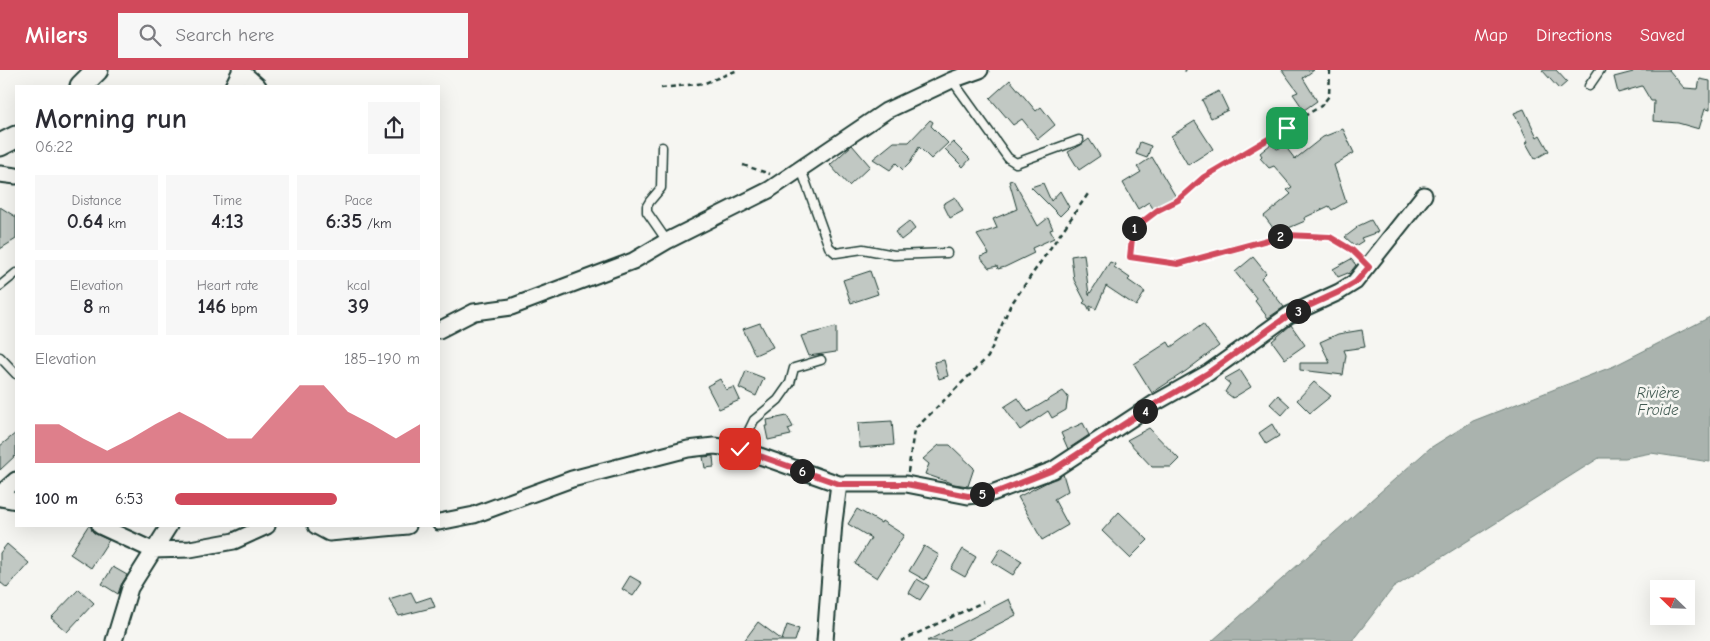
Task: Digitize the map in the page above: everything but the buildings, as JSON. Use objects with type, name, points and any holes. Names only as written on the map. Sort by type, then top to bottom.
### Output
[{"type":"main road","points":[[82,85],[97,70]]},
{"type":"main road","points":[[0,145],[15,138]]},
{"type":"street","points":[[234,85],[240,70],[257,85]]},
{"type":"street","points":[[440,329],[474,312],[510,307],[633,261],[667,241],[769,190],[886,111],[952,80],[980,70]]},
{"type":"street","points":[[0,174],[15,176]]},
{"type":"street","points":[[440,522],[474,515],[572,479],[688,449],[714,446],[740,449],[839,484],[906,484],[968,496],[992,494],[1053,470],[1155,404],[1208,373],[1289,315],[1356,282],[1424,195]]},
{"type":"street","points":[[0,494],[15,481]]},
{"type":"street","points":[[825,641],[834,522],[839,484]]},
{"type":"street","points":[[0,498],[15,501]]},
{"type":"street","points":[[102,527],[152,550],[190,550],[234,541],[265,527]]},
{"type":"street","points":[[114,641],[130,588],[152,550],[168,527]]},
{"type":"street","points":[[318,527],[329,533],[397,527]]},
{"type":"lane","points":[[1589,86],[1600,70]]},
{"type":"lane","points":[[952,80],[1008,158],[1016,163],[1079,140]]},
{"type":"lane","points":[[662,148],[660,188],[647,206],[647,212],[667,241]]},
{"type":"lane","points":[[801,169],[832,251],[836,253],[862,249],[894,255],[946,253]]},
{"type":"lane","points":[[0,286],[15,274]]},
{"type":"lane","points":[[0,357],[15,373]]},
{"type":"lane","points":[[740,449],[754,420],[778,400],[786,389],[790,383],[794,368],[821,360]]},
{"type":"path","points":[[660,88],[705,83],[738,70]]},
{"type":"path","points":[[1330,70],[1329,96],[1321,106],[1204,177],[1178,200],[1158,210],[1133,229],[1130,257],[1178,264],[1286,235],[1330,237],[1352,250],[1369,267]]},
{"type":"path","points":[[742,165],[786,179]]},
{"type":"path","points":[[906,484],[914,430],[988,358],[1010,306],[1088,194]]},
{"type":"path","points":[[901,641],[983,602]]},
{"type":"water","name":"Rivière Froide","points":[[1710,317],[1710,462],[1651,453],[1625,458],[1599,458],[1393,588],[1352,641],[1212,641],[1430,448],[1473,421],[1614,366]]},
{"type":"route","points":[[740,449],[839,484],[906,484],[968,496],[992,494],[1053,470],[1155,404],[1208,373],[1289,315],[1356,282],[1369,267],[1352,250],[1330,237],[1286,235],[1178,264],[1130,257],[1133,229],[1158,210],[1178,200],[1204,177],[1287,128]]}]
